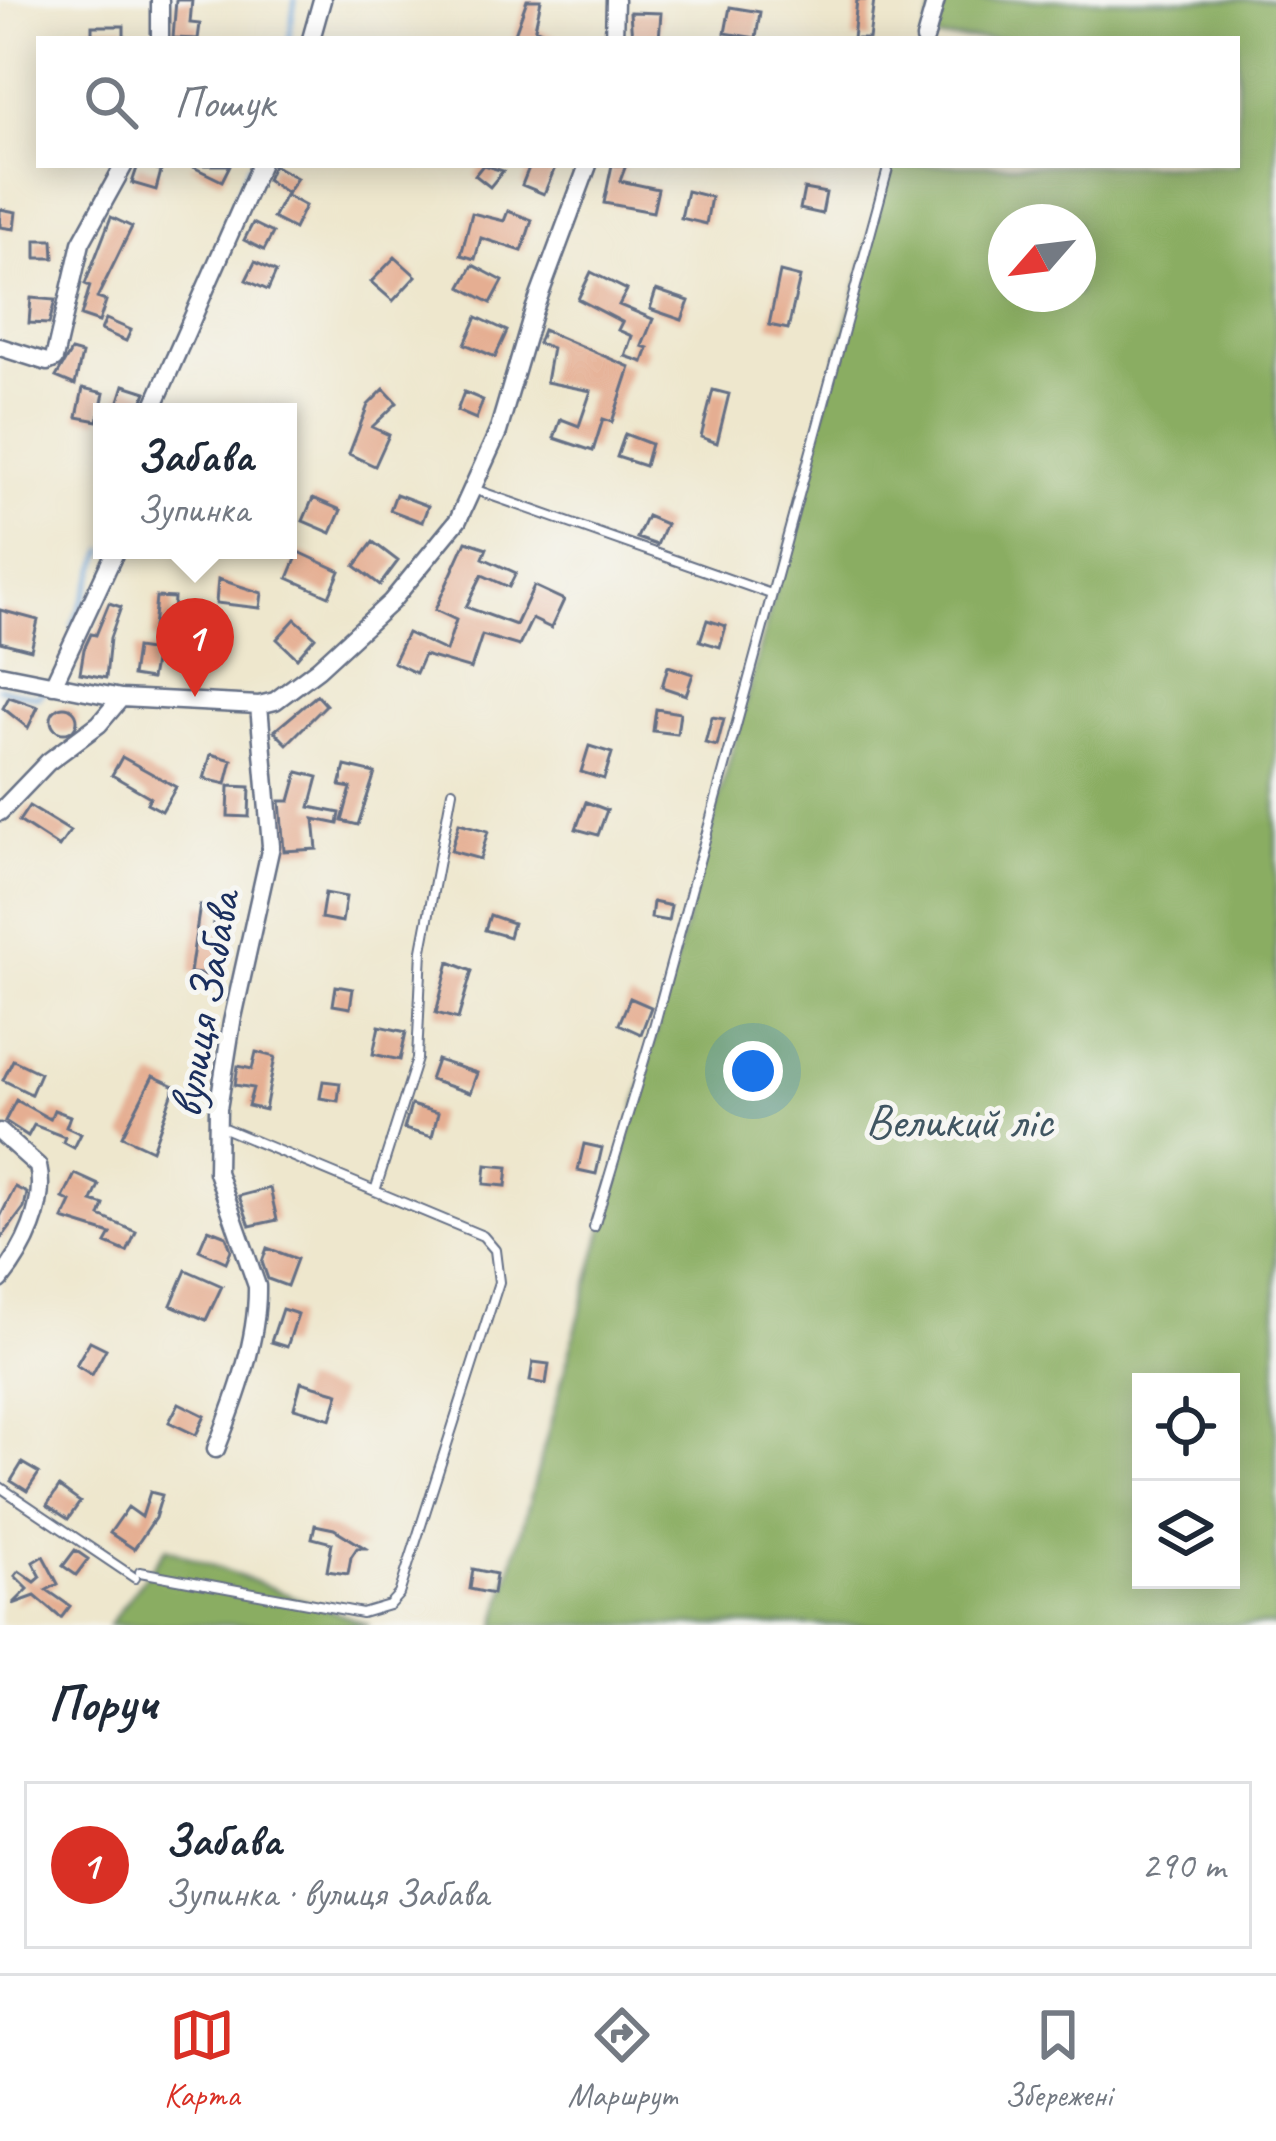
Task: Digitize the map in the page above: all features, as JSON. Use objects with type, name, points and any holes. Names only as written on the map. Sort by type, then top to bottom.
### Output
[{"type":"street","points":[[160,0],[160,36]]},
{"type":"street","points":[[312,36],[322,0]]},
{"type":"street","points":[[614,36],[616,0]]},
{"type":"street","points":[[926,36],[936,0]]},
{"type":"street","points":[[0,347],[47,362],[54,358],[81,243],[122,168]]},
{"type":"street","points":[[156,403],[259,168]]},
{"type":"street","points":[[0,674],[121,698],[259,705],[275,701],[318,669],[391,602],[476,490],[587,168]]},
{"type":"street","points":[[45,685],[111,559]]},
{"type":"street","points":[[0,812],[48,762],[99,724],[121,698]]},
{"type":"street","name":"вулиця Забава","points":[[216,1449],[245,1363],[257,1303],[257,1286],[217,1172],[232,1022],[271,845],[259,705]]},
{"type":"street","points":[[0,1132],[38,1166],[41,1197],[14,1262],[0,1280]]},
{"type":"lane","points":[[594,1227],[652,1034],[768,593],[888,168]]},
{"type":"lane","points":[[476,490],[768,593]]},
{"type":"lane","points":[[375,1191],[417,1059],[422,950],[452,791]]},
{"type":"lane","points":[[0,1487],[138,1575],[362,1613],[389,1605],[399,1594],[500,1267],[483,1237],[218,1126]]},
{"type":"green space","name":"Великий ліс","points":[[935,0],[1276,0],[1276,1625],[496,1625],[889,168],[1240,168],[1240,36],[925,36]]},
{"type":"green space","points":[[166,1548],[369,1625],[109,1625]]},
{"type":"building","points":[[176,0],[192,0],[190,23],[200,24],[198,36],[173,36]]},
{"type":"building","points":[[527,0],[541,0],[535,28],[552,36],[514,36]]},
{"type":"building","points":[[857,0],[874,0],[869,36],[853,36]]},
{"type":"building","points":[[730,7],[760,12],[756,36],[725,33]]},
{"type":"building","points":[[630,12],[661,13],[659,36],[632,36]]},
{"type":"building","points":[[92,26],[124,26],[124,36],[92,36]]},
{"type":"building","points":[[137,168],[161,171],[156,190],[132,183]]},
{"type":"building","points":[[195,168],[228,168],[222,181]]},
{"type":"building","points":[[272,168],[297,178],[287,193],[267,180]]},
{"type":"building","points":[[481,168],[503,171],[490,187],[475,175]]},
{"type":"building","points":[[529,168],[555,168],[544,194],[522,185]]},
{"type":"building","points":[[611,168],[625,168],[620,181],[658,189],[653,212],[604,203]]},
{"type":"building","points":[[804,189],[826,193],[822,214],[800,209]]},
{"type":"building","points":[[687,191],[711,197],[706,224],[681,218]]},
{"type":"building","points":[[285,195],[305,206],[294,229],[273,218]]},
{"type":"building","points":[[0,209],[16,212],[14,229],[0,227]]},
{"type":"building","points":[[508,211],[532,220],[522,251],[481,238],[475,259],[461,255],[472,213],[504,221]]},
{"type":"building","points":[[111,217],[132,227],[97,298],[106,301],[99,322],[81,316],[90,286],[85,284]]},
{"type":"building","points":[[253,223],[273,233],[264,250],[244,240]]},
{"type":"building","points":[[36,240],[53,240],[54,258],[36,258]]},
{"type":"building","points":[[395,257],[416,276],[393,301],[371,282]]},
{"type":"building","points":[[255,262],[276,272],[268,290],[246,280]]},
{"type":"building","points":[[473,265],[503,281],[491,303],[461,287]]},
{"type":"building","points":[[591,272],[627,290],[619,305],[653,319],[642,346],[648,348],[643,362],[625,356],[632,336],[618,330],[622,322],[578,299]]},
{"type":"building","points":[[780,272],[800,277],[788,329],[769,325]]},
{"type":"building","points":[[656,290],[689,301],[682,320],[650,309]]},
{"type":"building","points":[[31,298],[55,300],[49,324],[29,323]]},
{"type":"building","points":[[477,317],[507,331],[495,357],[465,344]]},
{"type":"building","points":[[106,319],[131,330],[126,341],[101,330]]},
{"type":"building","points":[[543,330],[630,367],[612,422],[603,419],[593,451],[554,438],[561,419],[579,426],[591,391],[546,382],[552,348],[538,343]]},
{"type":"building","points":[[71,351],[82,354],[75,385],[56,377]]},
{"type":"building","points":[[124,385],[146,392],[142,403],[118,403]]},
{"type":"building","points":[[83,388],[104,393],[102,403],[93,403],[93,420],[77,417]]},
{"type":"building","points":[[384,389],[397,403],[372,427],[389,435],[375,466],[349,454],[368,405]]},
{"type":"building","points":[[713,390],[729,394],[717,443],[701,437]]},
{"type":"building","points":[[464,392],[483,400],[476,419],[457,411]]},
{"type":"building","points":[[625,434],[651,444],[645,466],[617,457]]},
{"type":"building","points":[[396,494],[428,506],[422,522],[390,510]]},
{"type":"building","points":[[313,498],[341,510],[331,533],[303,521]]},
{"type":"building","points":[[647,516],[666,524],[657,545],[637,538]]},
{"type":"building","points":[[466,541],[487,548],[483,558],[516,573],[509,587],[482,575],[466,607],[516,625],[534,586],[564,600],[551,628],[532,619],[519,646],[482,635],[471,669],[424,655],[416,673],[393,662],[407,633],[446,651],[456,620],[435,610]]},
{"type":"building","points":[[373,542],[398,561],[380,585],[355,566]]},
{"type":"building","points":[[299,552],[340,571],[329,596],[288,578]]},
{"type":"building","points":[[218,579],[262,593],[260,608],[216,603]]},
{"type":"building","points":[[156,597],[174,598],[171,640],[152,639]]},
{"type":"building","points":[[109,603],[121,607],[110,638],[106,678],[80,673],[84,649],[91,634],[96,635]]},
{"type":"building","points":[[0,610],[38,620],[31,650],[0,642]]},
{"type":"building","points":[[295,619],[315,637],[297,658],[277,639]]},
{"type":"building","points":[[707,620],[726,626],[720,647],[700,641]]},
{"type":"building","points":[[136,648],[156,651],[151,679],[132,676]]},
{"type":"building","points":[[668,666],[693,674],[686,695],[662,687]]},
{"type":"building","points":[[317,695],[326,705],[287,744],[274,731]]},
{"type":"building","points":[[9,697],[38,707],[28,728],[3,708]]},
{"type":"building","points":[[64,707],[77,720],[64,733],[51,720]]},
{"type":"building","points":[[656,709],[680,713],[677,734],[653,731]]},
{"type":"building","points":[[712,717],[724,719],[717,746],[705,743]]},
{"type":"building","points":[[589,746],[612,753],[604,779],[581,772]]},
{"type":"building","points":[[211,754],[232,760],[226,784],[204,779]]},
{"type":"building","points":[[122,757],[176,787],[162,811],[147,803],[150,797],[112,775]]},
{"type":"building","points":[[345,766],[375,773],[358,825],[342,821],[351,788],[340,786]]},
{"type":"building","points":[[298,772],[318,777],[310,807],[340,813],[338,824],[314,819],[317,849],[284,851],[280,801],[290,801]]},
{"type":"building","points":[[229,786],[250,787],[249,817],[228,816]]},
{"type":"building","points":[[586,802],[607,810],[598,835],[576,829]]},
{"type":"building","points":[[29,806],[70,831],[59,847],[19,821]]},
{"type":"building","points":[[459,823],[488,831],[480,859],[451,851]]},
{"type":"building","points":[[325,893],[346,897],[342,922],[321,918]]},
{"type":"building","points":[[653,902],[671,906],[668,921],[651,918]]},
{"type":"building","points":[[200,905],[217,907],[212,933],[227,935],[222,976],[190,973]]},
{"type":"building","points":[[490,915],[513,923],[509,937],[485,930]]},
{"type":"building","points":[[449,962],[472,971],[458,1019],[436,1013]]},
{"type":"building","points":[[336,986],[353,989],[350,1008],[333,1005]]},
{"type":"building","points":[[630,998],[651,1007],[641,1034],[619,1024]]},
{"type":"building","points":[[379,1026],[406,1032],[400,1060],[373,1054]]},
{"type":"building","points":[[256,1052],[275,1057],[265,1110],[248,1106],[253,1088],[235,1085],[238,1066],[252,1069]]},
{"type":"building","points":[[13,1060],[40,1073],[31,1094],[3,1080]]},
{"type":"building","points":[[437,1060],[477,1073],[470,1093],[430,1080]]},
{"type":"building","points":[[153,1076],[175,1086],[152,1150],[122,1136]]},
{"type":"building","points":[[323,1081],[340,1083],[338,1101],[320,1098]]},
{"type":"building","points":[[16,1100],[50,1119],[54,1110],[70,1116],[66,1127],[81,1134],[74,1148],[63,1142],[65,1137],[34,1125],[28,1136],[5,1121]]},
{"type":"building","points":[[411,1105],[438,1113],[432,1137],[404,1129]]},
{"type":"building","points":[[584,1144],[602,1148],[596,1174],[578,1170]]},
{"type":"building","points":[[486,1165],[508,1167],[506,1186],[484,1184]]},
{"type":"building","points":[[75,1174],[99,1185],[92,1201],[104,1205],[100,1216],[136,1232],[127,1252],[106,1243],[111,1234],[63,1219],[71,1202],[63,1198]]},
{"type":"building","points":[[15,1187],[27,1193],[24,1208],[0,1240],[0,1217]]},
{"type":"building","points":[[270,1188],[277,1220],[250,1226],[239,1196]]},
{"type":"building","points":[[208,1229],[226,1236],[231,1250],[226,1262],[199,1250]]},
{"type":"building","points":[[267,1248],[297,1259],[287,1286],[268,1279],[262,1262]]},
{"type":"building","points":[[186,1270],[222,1286],[206,1320],[171,1305]]},
{"type":"building","points":[[282,1309],[298,1314],[287,1347],[271,1342]]},
{"type":"building","points":[[90,1341],[106,1349],[92,1375],[76,1365]]},
{"type":"building","points":[[533,1362],[549,1364],[546,1384],[530,1381]]},
{"type":"building","points":[[301,1382],[339,1393],[331,1419],[294,1408]]},
{"type":"building","points":[[179,1403],[205,1416],[196,1435],[169,1422]]},
{"type":"building","points":[[22,1463],[39,1473],[27,1491],[11,1481]]},
{"type":"building","points":[[59,1487],[80,1502],[68,1519],[47,1505]]},
{"type":"building","points":[[150,1492],[162,1495],[155,1518],[134,1549],[110,1533],[128,1507],[142,1517]]},
{"type":"building","points":[[315,1525],[334,1529],[365,1548],[357,1548],[351,1557],[348,1574],[327,1571],[332,1543],[312,1538]]},
{"type":"building","points":[[75,1550],[88,1559],[76,1575],[63,1566]]},
{"type":"building","points":[[43,1556],[58,1584],[47,1590],[70,1606],[61,1618],[35,1596],[13,1604],[28,1589],[15,1576],[19,1571],[35,1582],[41,1577],[33,1562]]},
{"type":"building","points":[[473,1569],[496,1574],[493,1594],[470,1589]]},
{"type":"waterway","points":[[289,36],[295,0]]},
{"type":"waterway","points":[[223,229],[248,168]]},
{"type":"waterway","points":[[72,626],[100,559]]},
{"type":"waterway","points":[[0,688],[38,697],[47,687]]},
{"type":"place","name":"Забава","points":[[195,697]]}]
